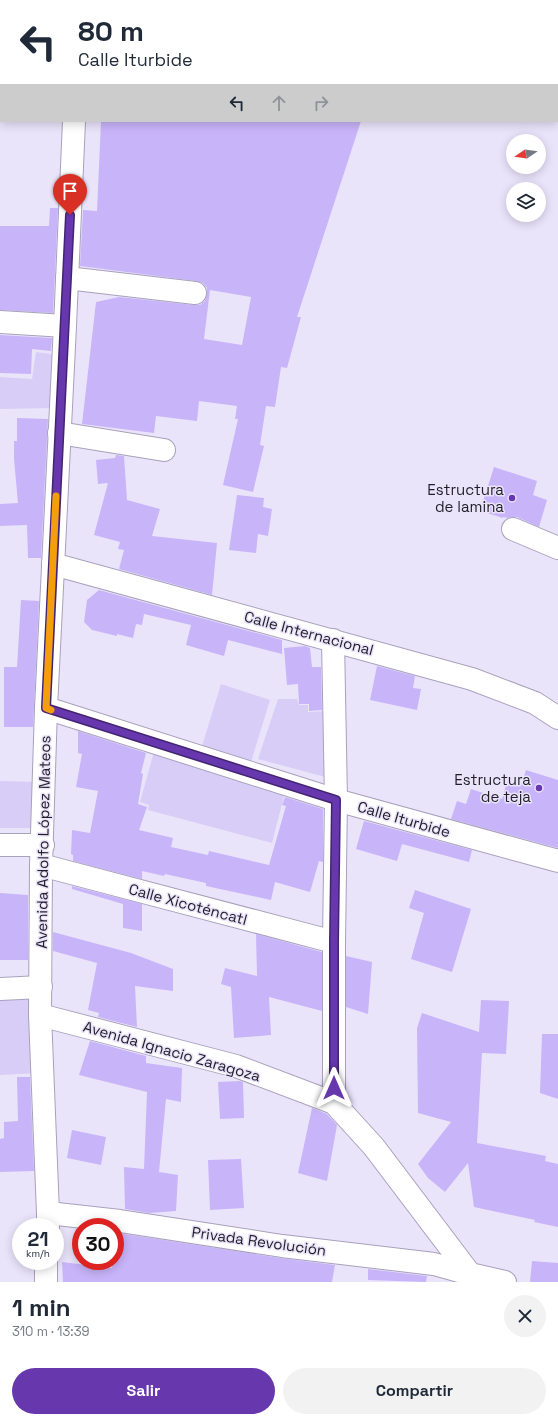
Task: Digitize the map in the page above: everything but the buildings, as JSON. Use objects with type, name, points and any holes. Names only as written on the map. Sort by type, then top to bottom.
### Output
[{"type":"street","name":"Avenida Adolfo López Mateos","points":[[48,1218],[40,1015],[42,855],[46,708],[74,122]]},
{"type":"street","points":[[67,278],[194,293]]},
{"type":"street","points":[[0,322],[65,326]]},
{"type":"street","points":[[59,433],[164,450]]},
{"type":"street","points":[[513,529],[558,548]]},
{"type":"street","name":"Calle Internacional","points":[[53,564],[472,678],[534,703],[558,718]]},
{"type":"street","points":[[333,640],[336,800],[334,1103]]},
{"type":"street","name":"Calle Iturbide","points":[[46,708],[336,800],[558,862]]},
{"type":"street","name":"Calle Xicoténcatl","points":[[0,845],[42,855],[334,942]]},
{"type":"street","points":[[0,989],[41,987]]},
{"type":"street","name":"Avenida Ignacio Zaragoza","points":[[40,1015],[236,1066],[334,1103],[374,1147],[470,1274]]},
{"type":"street","name":"Privada Revolución","points":[[64,1220],[120,1221],[282,1246],[434,1264],[470,1274]]},
{"type":"street","points":[[46,1270],[46,1282]]},
{"type":"street","points":[[470,1274],[505,1282]]},
{"type":"shaded area","points":[[36,352],[58,355],[54,408],[0,409],[0,377],[32,379]]},
{"type":"shaded area","points":[[221,684],[270,700],[251,762],[202,746]]},
{"type":"shaded area","points":[[278,699],[297,699],[299,705],[308,705],[308,712],[328,711],[333,779],[258,759]]},
{"type":"shaded area","points":[[154,752],[286,788],[272,843],[148,810],[149,805],[140,802]]},
{"type":"shaded area","points":[[0,781],[40,782],[38,828],[0,828]]},
{"type":"shaded area","points":[[35,991],[39,1073],[0,1075],[0,993]]},
{"type":"slow traffic","points":[[51,710],[46,708],[56,496]]},
{"type":"place","name":"Estructura de lamina","points":[[512,498]]},
{"type":"place","name":"Estructura de teja","points":[[539,788]]},
{"type":"route","points":[[70,215],[46,708],[336,800],[334,1088]]}]
